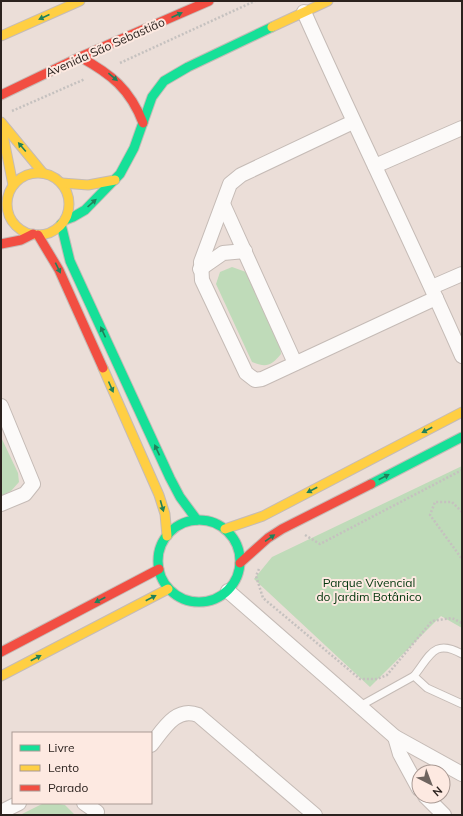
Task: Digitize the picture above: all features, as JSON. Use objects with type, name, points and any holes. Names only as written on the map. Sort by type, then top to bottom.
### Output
[{"type":"street","points":[[1,36],[80,1]]},
{"type":"street","name":"Avenida São Sebastião","points":[[1,95],[80,57],[209,1]]},
{"type":"street","points":[[1,244],[21,240],[54,230],[63,222],[82,212],[115,180],[131,156],[155,92],[173,74],[328,1]]},
{"type":"street","points":[[48,3],[63,8]]},
{"type":"street","points":[[304,12],[353,122],[434,292],[462,356]]},
{"type":"street","points":[[80,57],[104,70],[117,80],[130,95],[143,123]]},
{"type":"street","points":[[353,122],[237,177],[230,184],[200,270],[202,280],[246,373],[255,380],[262,379],[434,292],[462,274]]},
{"type":"street","points":[[1,123],[43,173]]},
{"type":"street","points":[[1,123],[13,185],[8,198],[7,206],[10,216],[15,225],[23,231],[35,235],[58,270],[159,496],[165,514],[167,536]]},
{"type":"street","points":[[375,166],[462,128]]},
{"type":"street","points":[[13,185],[27,175],[43,173],[52,175],[62,183],[68,199],[68,213],[63,222],[70,260],[170,478],[180,497],[197,520]]},
{"type":"street","points":[[62,183],[88,185],[115,180]]},
{"type":"street","points":[[223,204],[295,363]]},
{"type":"street","points":[[1,214],[7,206]]},
{"type":"street","points":[[200,270],[222,254],[245,251]]},
{"type":"street","points":[[1,406],[33,484],[26,494],[1,504]]},
{"type":"street","points":[[225,529],[263,516],[462,412]]},
{"type":"street","points":[[240,563],[268,538],[282,529],[462,437]]},
{"type":"street","points":[[197,520],[212,522],[225,529],[236,544],[240,563],[234,583],[228,591],[217,598],[204,602],[185,599],[168,589],[162,580],[158,557],[161,546],[167,536],[175,528],[186,522],[197,520]]},
{"type":"street","points":[[1,652],[159,569]]},
{"type":"street","points":[[1,676],[168,589]]},
{"type":"street","points":[[228,591],[396,737],[462,774]]},
{"type":"street","points":[[152,744],[176,716],[184,712],[191,712],[198,715],[315,815]]},
{"type":"street","points":[[396,737],[400,754],[411,774]]},
{"type":"street","points":[[1,812],[17,804]]},
{"type":"street","points":[[86,804],[99,810]]},
{"type":"street","points":[[433,804],[444,815]]},
{"type":"lane","points":[[360,706],[414,676],[432,653],[438,649],[450,647],[462,654]]},
{"type":"lane","points":[[414,676],[427,688],[462,704]]},
{"type":"path","points":[[8,113],[254,1]]},
{"type":"path","points":[[303,533],[320,544],[462,470]]},
{"type":"path","points":[[462,512],[452,502],[435,502],[430,515],[462,559]]},
{"type":"path","points":[[263,562],[256,576],[262,598],[360,679],[377,679],[387,675],[432,621],[452,618],[462,623]]},
{"type":"green space","points":[[232,267],[246,272],[280,345],[281,354],[268,365],[261,365],[252,362],[216,284],[220,272]]},
{"type":"green space","points":[[1,437],[18,473],[19,482],[11,491],[1,496]]},
{"type":"green space","name":"Parque Vivencial do Jardim Botânico","points":[[462,466],[462,628],[441,616],[370,687],[254,579],[272,557]]},
{"type":"green space","points":[[42,804],[59,804],[65,805],[75,815],[20,815]]},
{"type":"traffic: fast","points":[[65,220],[85,210],[120,174],[134,148],[152,97],[164,81],[188,67],[272,27]]},
{"type":"traffic: fast","points":[[61,224],[70,261],[170,478],[180,497],[197,520]]},
{"type":"traffic: fast","points":[[371,484],[462,437]]},
{"type":"traffic: fast","points":[[199,520],[215,523],[228,532],[237,545],[240,561],[237,577],[228,590],[215,599],[199,602],[183,599],[170,590],[161,577],[158,561],[161,545],[170,532],[183,523],[199,520]]},
{"type":"traffic: slow","points":[[1,36],[80,1]]},
{"type":"traffic: slow","points":[[272,27],[328,1]]},
{"type":"traffic: slow","points":[[1,122],[43,173]]},
{"type":"traffic: slow","points":[[1,125],[13,185]]},
{"type":"traffic: slow","points":[[38,173],[55,178],[60,182],[64,187],[69,204],[64,221],[60,226],[55,230],[38,235],[21,230],[16,226],[12,221],[7,204],[12,187],[16,182],[21,178],[38,173]]},
{"type":"traffic: slow","points":[[62,183],[88,185],[115,180]]},
{"type":"traffic: slow","points":[[103,368],[159,495],[165,514],[167,536]]},
{"type":"traffic: slow","points":[[225,529],[263,516],[462,412]]},
{"type":"traffic: slow","points":[[1,676],[168,589]]},
{"type":"traffic: jam","points":[[1,95],[80,57],[209,1]]},
{"type":"traffic: jam","points":[[80,57],[110,76],[126,92],[138,111],[143,123]]},
{"type":"traffic: jam","points":[[1,244],[21,240],[33,234]]},
{"type":"traffic: jam","points":[[38,235],[59,270],[103,368]]},
{"type":"traffic: jam","points":[[240,563],[268,538],[282,529],[371,484]]},
{"type":"traffic: jam","points":[[1,652],[159,569]]}]
